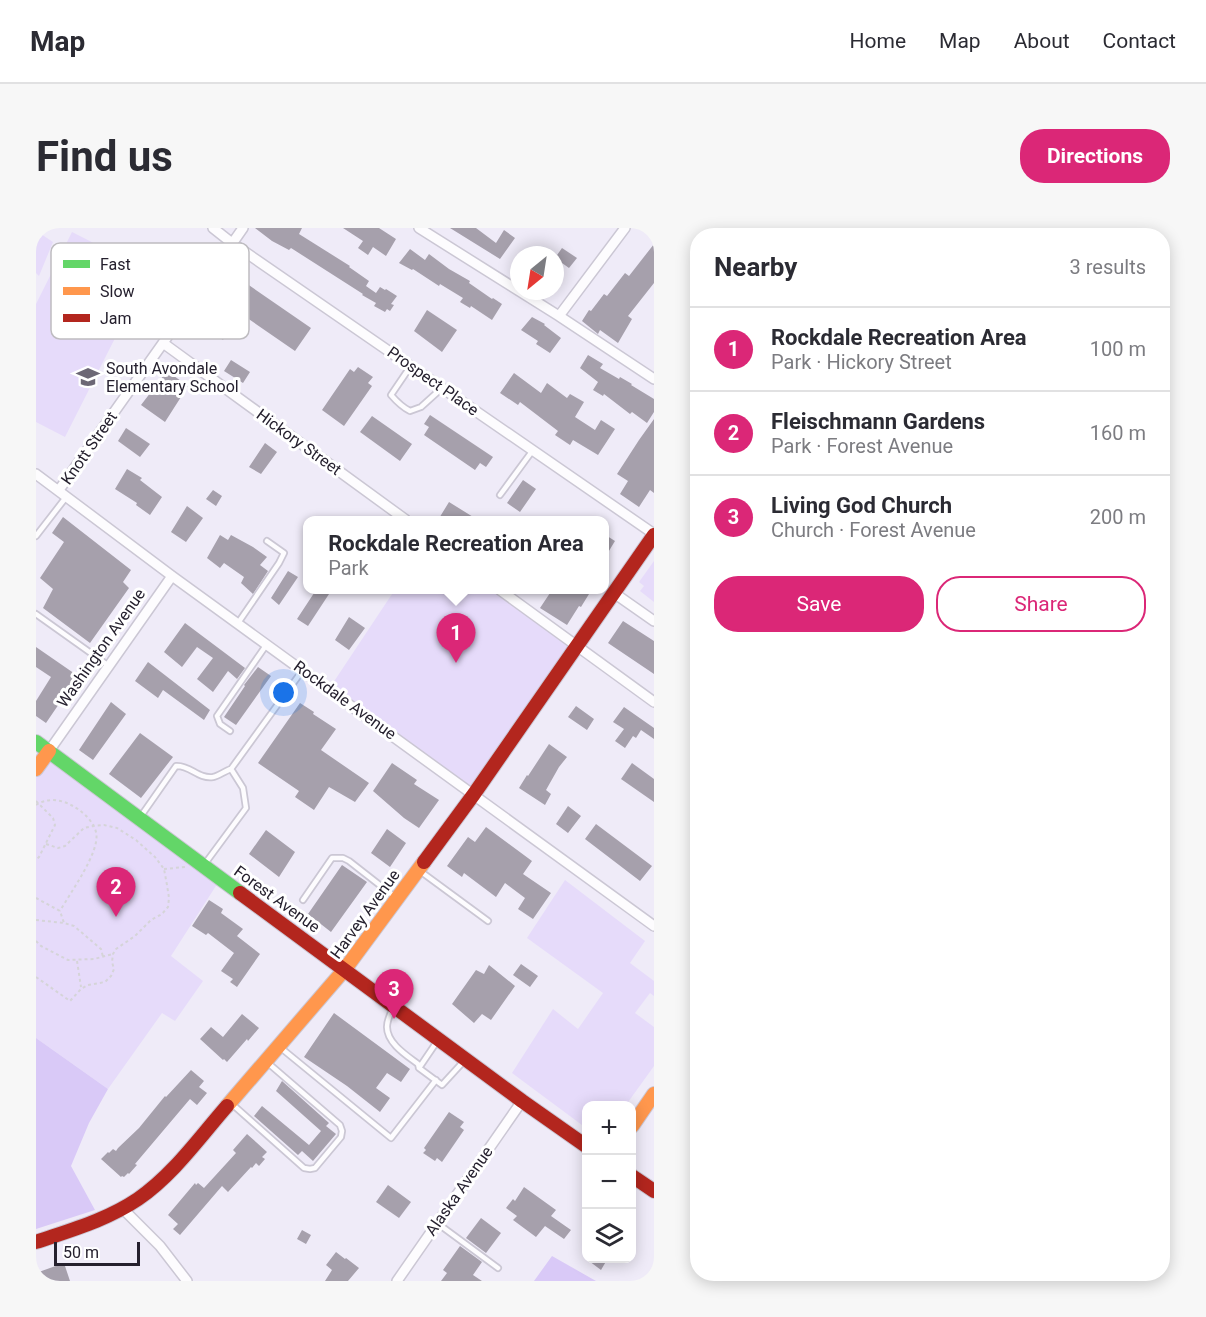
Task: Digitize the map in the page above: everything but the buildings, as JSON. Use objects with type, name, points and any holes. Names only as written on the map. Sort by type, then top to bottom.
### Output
[{"type":"street","name":"Prospect Place","points":[[213,228],[232,243]]},
{"type":"street","name":"Knott Street","points":[[232,243],[243,228]]},
{"type":"street","points":[[419,228],[654,379]]},
{"type":"street","points":[[559,316],[625,228]]},
{"type":"street","name":"Prospect Place","points":[[249,255],[654,534]]},
{"type":"street","name":"Knott Street","points":[[62,493],[166,339]]},
{"type":"street","name":"Hickory Street","points":[[163,343],[401,516]]},
{"type":"street","name":"Rockdale Avenue","points":[[36,474],[172,576],[654,926]]},
{"type":"street","name":"Harvey Avenue","points":[[36,1242],[93,1222],[122,1208],[136,1200],[169,1173],[345,969],[474,794],[654,534]]},
{"type":"street","name":"Washington Avenue","points":[[36,769],[172,576]]},
{"type":"street","points":[[614,593],[654,621]]},
{"type":"street","points":[[506,594],[654,702]]},
{"type":"street","name":"Forest Avenue","points":[[36,742],[582,1143]]},
{"type":"street","points":[[636,1120],[654,1094]]},
{"type":"street","name":"Alaska Avenue","points":[[397,1281],[522,1101]]},
{"type":"street","points":[[636,1179],[654,1191]]},
{"type":"street","points":[[122,1208],[160,1246],[187,1281]]},
{"type":"lane","points":[[411,366],[391,395],[405,409],[410,411],[421,407],[442,388]]},
{"type":"lane","points":[[500,495],[533,450]]},
{"type":"lane","points":[[36,536],[62,493]]},
{"type":"lane","points":[[238,623],[284,553],[267,541]]},
{"type":"lane","points":[[36,614],[108,666]]},
{"type":"lane","points":[[230,731],[220,724],[217,716],[267,644]]},
{"type":"lane","points":[[139,818],[176,766],[184,766],[200,776],[214,777],[231,769],[303,670]]},
{"type":"lane","points":[[201,863],[246,808],[243,788],[231,769]]},
{"type":"lane","points":[[303,900],[332,858],[343,858],[349,861],[397,899]]},
{"type":"lane","points":[[418,869],[488,921]]},
{"type":"lane","points":[[393,1005],[388,1020],[388,1035],[418,1064],[419,1068],[442,1085],[466,1059]]},
{"type":"lane","points":[[419,1068],[439,1039]]},
{"type":"lane","points":[[279,1046],[391,1138],[436,1080]]},
{"type":"lane","points":[[230,1102],[304,1168],[315,1168],[341,1137],[340,1125],[266,1061]]},
{"type":"lane","points":[[437,1223],[498,1268]]},
{"type":"path","points":[[37,803],[47,800],[65,802],[77,808],[86,815],[96,833],[94,853],[60,911]]},
{"type":"path","points":[[36,860],[55,825],[53,818],[37,803]]},
{"type":"path","points":[[36,977],[70,1002],[81,989],[88,985],[105,982],[114,969],[112,962],[116,949],[135,936],[151,920],[162,914],[168,908],[169,898],[164,869],[136,840],[117,828],[93,826],[84,828],[65,846],[58,848],[46,844]]},
{"type":"path","points":[[164,869],[201,863]]},
{"type":"path","points":[[36,898],[60,911],[64,923]]},
{"type":"path","points":[[36,920],[74,926],[101,949],[103,957]]},
{"type":"path","points":[[36,941],[68,960],[113,954]]},
{"type":"path","points":[[76,960],[81,989]]},
{"type":"shaded area","points":[[38,232],[53,242],[39,276],[36,273],[36,235]]},
{"type":"shaded area","points":[[72,232],[94,243],[66,243]]},
{"type":"shaded area","points":[[51,274],[51,339],[115,339],[65,437],[36,422],[36,304]]},
{"type":"shaded area","points":[[654,561],[654,602],[640,591],[644,586],[639,582]]},
{"type":"shaded area","points":[[392,594],[506,594],[577,646],[474,794],[329,689]]},
{"type":"shaded area","points":[[49,751],[221,878],[171,956],[203,981],[175,1021],[162,1013],[108,1089],[36,1038],[36,769]]},
{"type":"shaded area","points":[[565,880],[645,941],[630,963],[654,981],[654,996],[650,993],[635,1013],[654,1027],[654,1066],[629,1101],[582,1101],[582,1125],[512,1073],[553,1009],[578,1029],[603,993],[527,938]]},
{"type":"shaded area","points":[[36,1038],[108,1089],[89,1123],[71,1166],[95,1210],[36,1229]]},
{"type":"shaded area","points":[[552,1256],[596,1281],[534,1281]]},
{"type":"traffic: fast","points":[[36,742],[240,893]]},
{"type":"traffic: slow","points":[[36,769],[49,751]]},
{"type":"traffic: slow","points":[[227,1106],[345,969],[424,862]]},
{"type":"traffic: slow","points":[[636,1120],[654,1094]]},
{"type":"traffic: jam","points":[[424,862],[654,535]]},
{"type":"traffic: jam","points":[[240,893],[582,1143]]},
{"type":"traffic: jam","points":[[36,1242],[101,1219],[138,1199],[163,1179],[227,1106]]},
{"type":"traffic: jam","points":[[636,1179],[654,1191]]},
{"type":"place","name":"South Avondale Elementary School","points":[[88,377]]},
{"type":"place","name":"Rockdale Recreation Area","points":[[456,663]]},
{"type":"place","name":"Fleischmann Gardens","points":[[116,917]]},
{"type":"place","name":"Living God Church","points":[[394,1019]]}]
